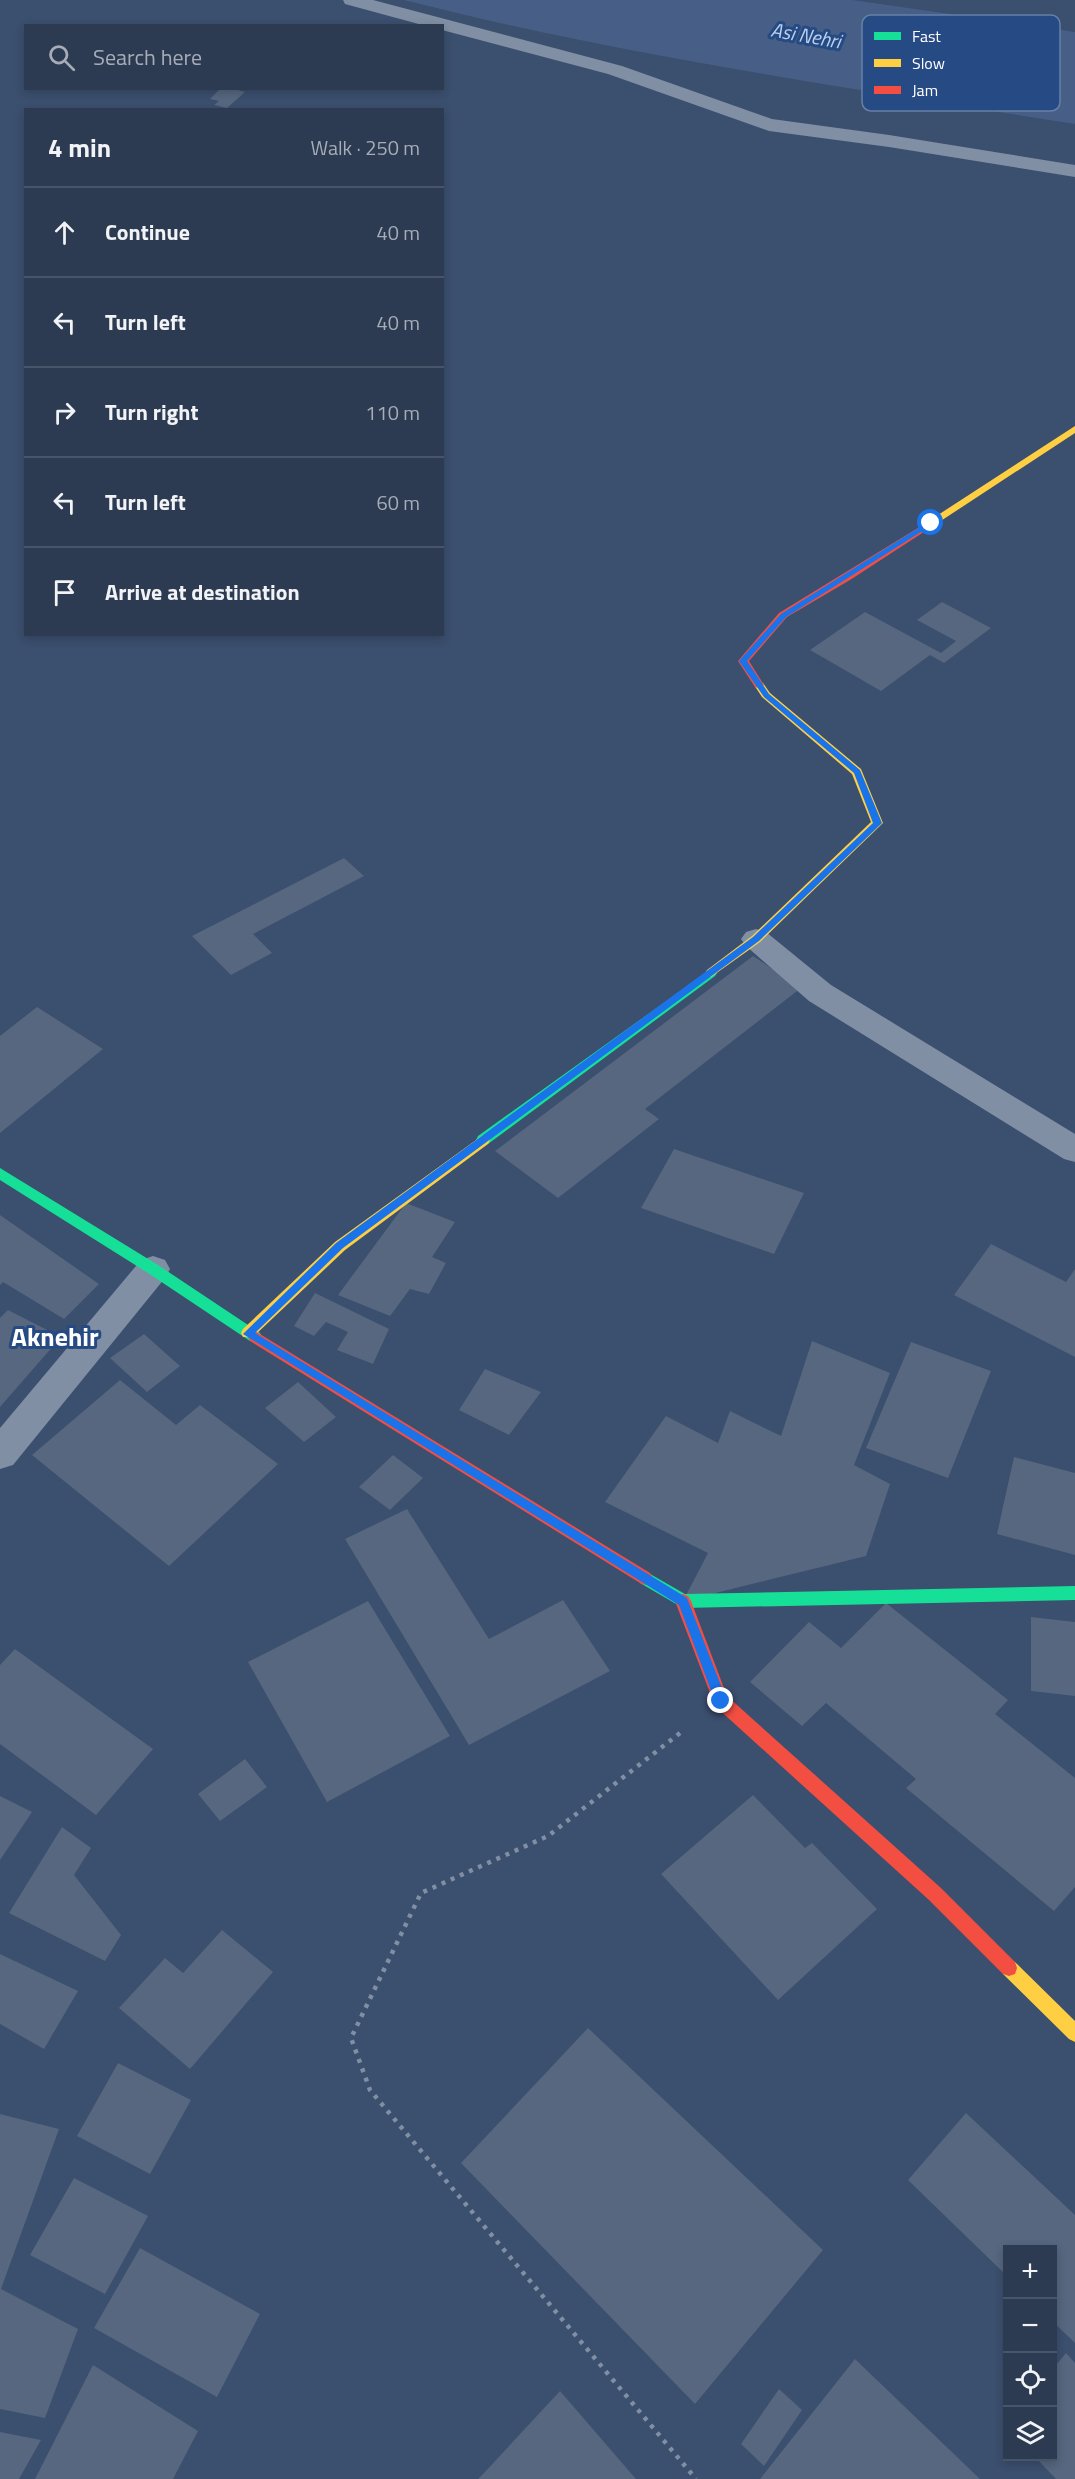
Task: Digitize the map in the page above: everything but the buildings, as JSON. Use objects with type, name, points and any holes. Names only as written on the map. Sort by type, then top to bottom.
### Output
[{"type":"street","points":[[352,0],[442,24]]},
{"type":"street","points":[[444,24],[615,70],[769,125],[1075,171]]},
{"type":"street","points":[[248,1334],[340,1246],[756,939],[877,823],[857,772],[766,695],[743,661],[783,615],[846,578],[1075,429]]},
{"type":"street","points":[[756,939],[820,993],[1075,1150]]},
{"type":"street","points":[[0,1173],[153,1269],[248,1334],[683,1601],[1075,1593]]},
{"type":"street","points":[[0,1454],[153,1269]]},
{"type":"street","points":[[683,1601],[721,1701],[935,1894],[1075,2033]]},
{"type":"path","points":[[696,2479],[370,2091],[351,2038],[421,1893],[548,1836],[721,1701]]},
{"type":"water","name":"Asi Nehri","points":[[404,0],[852,0],[957,15],[862,15],[862,90],[738,70],[487,20]]},
{"type":"water","points":[[1060,30],[1075,32],[1075,124],[993,111],[1060,111]]},
{"type":"traffic: fast","points":[[483,1140],[711,973]]},
{"type":"traffic: fast","points":[[0,1173],[153,1269],[255,1337]]},
{"type":"traffic: fast","points":[[645,1578],[683,1601],[1075,1593]]},
{"type":"traffic: slow","points":[[926,526],[1075,429]]},
{"type":"traffic: slow","points":[[711,973],[756,939],[877,823],[857,772],[766,695],[759,685]]},
{"type":"traffic: slow","points":[[248,1333],[340,1246],[483,1140]]},
{"type":"traffic: slow","points":[[1009,1968],[1075,2033]]},
{"type":"traffic: jam","points":[[759,685],[743,661],[783,615],[846,578],[926,526]]},
{"type":"traffic: jam","points":[[255,1337],[645,1578]]},
{"type":"traffic: jam","points":[[683,1601],[721,1701],[935,1894],[1009,1968]]},
{"type":"district","name":"Aknehir","points":[[55,1336]]},
{"type":"route","points":[[721,1701],[683,1601],[248,1334],[340,1246],[756,939],[877,823],[857,772],[766,695],[743,661],[783,615],[846,578],[931,523]]}]
